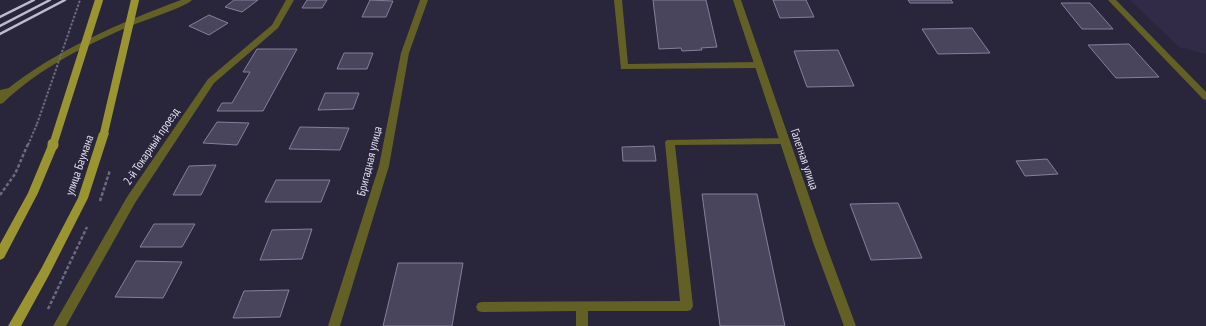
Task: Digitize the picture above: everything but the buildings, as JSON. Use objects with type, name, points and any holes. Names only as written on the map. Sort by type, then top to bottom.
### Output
[{"type":"main road","points":[[0,255],[34,193],[53,145],[99,0]]},
{"type":"main road","name":"улица Баумана","points":[[14,326],[45,272],[83,198],[104,133],[135,0]]},
{"type":"street","points":[[0,101],[10,91],[58,58],[120,26],[188,0]]},
{"type":"street","name":"2-й Токарный проезд","points":[[59,326],[131,200],[211,81],[275,26],[290,0]]},
{"type":"street","name":"Бригадная улица","points":[[334,326],[384,166],[405,53],[424,0]]},
{"type":"street","points":[[618,0],[624,67],[759,65]]},
{"type":"street","name":"Галетная улица","points":[[737,0],[850,326]]},
{"type":"street","points":[[1112,0],[1206,97]]},
{"type":"street","points":[[0,93],[10,91]]},
{"type":"street","points":[[482,307],[687,306],[670,142],[785,141]]},
{"type":"street","points":[[582,306],[582,326]]},
{"type":"path","points":[[0,195],[15,174],[37,124],[80,0]]},
{"type":"shaded area","points":[[1130,0],[1206,0],[1206,54],[1179,47]]},
{"type":"railway","points":[[0,17],[34,0]]},
{"type":"railway","points":[[0,26],[50,0]]},
{"type":"railway","points":[[0,34],[65,0]]}]
